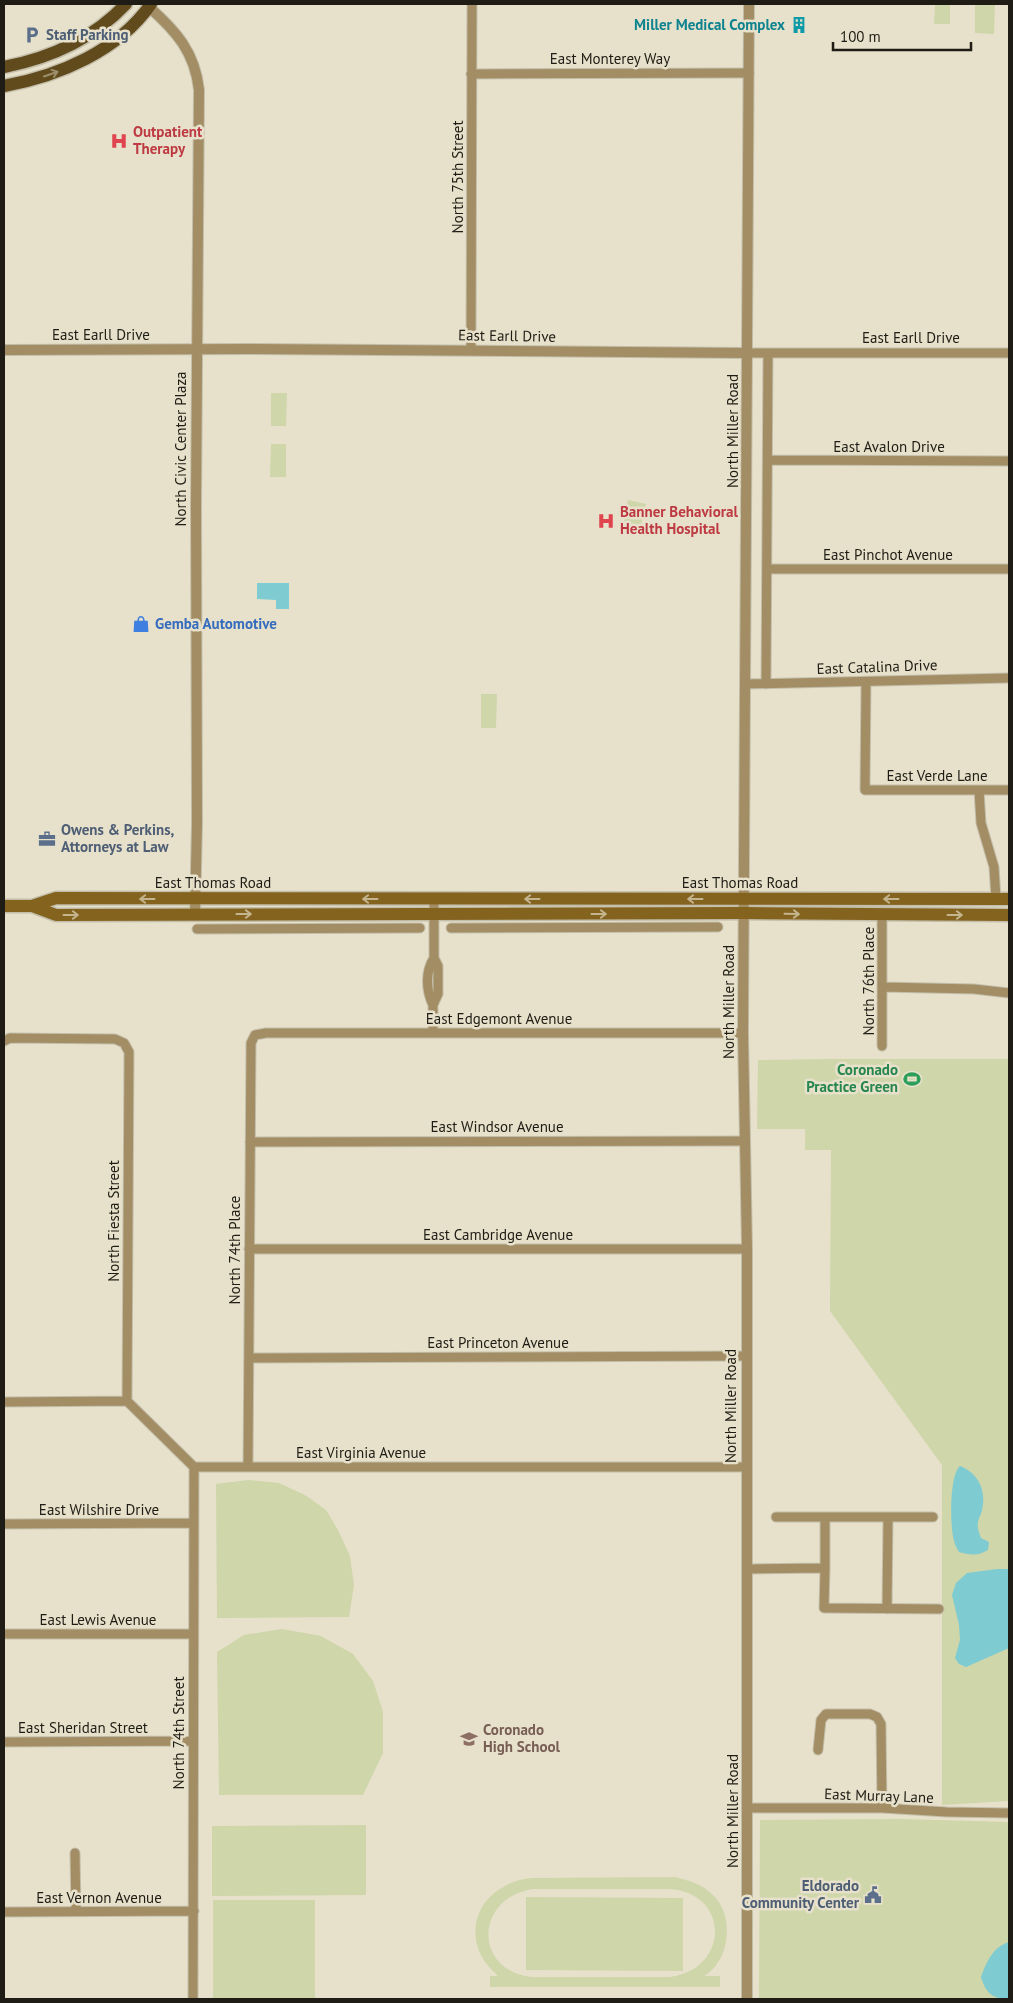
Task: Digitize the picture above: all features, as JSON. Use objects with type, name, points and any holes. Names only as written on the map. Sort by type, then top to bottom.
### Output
[{"type":"main road","points":[[4,67],[34,60],[62,50],[93,33],[126,4]]},
{"type":"main road","points":[[4,86],[51,74],[88,57],[116,38],[148,5]]},
{"type":"main road","name":"East Thomas Road","points":[[4,906],[32,906],[56,898],[394,900],[1009,899]]},
{"type":"main road","name":"East Thomas Road","points":[[32,906],[56,915],[471,915],[655,921],[744,913],[1009,915]]},
{"type":"street","name":"North 75th Street","points":[[471,350],[472,4]]},
{"type":"street","name":"North Miller Road","points":[[747,1999],[747,1249],[743,1033],[749,4]]},
{"type":"street","name":"North Civic Center Plaza","points":[[148,5],[174,30],[189,53],[197,77],[199,115],[195,914]]},
{"type":"street","name":"East Monterey Way","points":[[472,74],[749,73]]},
{"type":"street","name":"East Earll Drive","points":[[4,350],[197,349],[1009,353]]},
{"type":"street","points":[[766,684],[768,353]]},
{"type":"street","name":"East Avalon Drive","points":[[768,460],[1009,461]]},
{"type":"street","name":"East Pinchot Avenue","points":[[767,569],[1009,569]]},
{"type":"street","name":"East Catalina Drive","points":[[746,684],[1009,678]]},
{"type":"street","name":"East Verde Lane","points":[[866,682],[864,790],[1009,790]]},
{"type":"street","points":[[979,790],[981,823],[994,867],[996,899]]},
{"type":"street","points":[[433,1032],[433,1005],[438,994],[438,966],[434,958],[434,899]]},
{"type":"street","points":[[471,899],[471,928]]},
{"type":"street","points":[[394,900],[395,928]]},
{"type":"street","name":"East Thomas Road","points":[[267,914],[267,929]]},
{"type":"street","name":"North 76th Place","points":[[882,915],[882,1046]]},
{"type":"street","name":"East Thomas Road","points":[[451,928],[655,921],[718,927]]},
{"type":"street","points":[[197,929],[420,928]]},
{"type":"street","points":[[883,987],[974,989],[1009,993]]},
{"type":"street","name":"East Edgemont Avenue","points":[[255,1035],[266,1033],[433,1032],[743,1033]]},
{"type":"street","name":"North 74th Place","points":[[248,1466],[251,1043],[255,1035]]},
{"type":"street","name":"North Fiesta Street","points":[[4,1041],[10,1038],[115,1039],[124,1043],[128,1052],[127,1400]]},
{"type":"street","name":"East Windsor Avenue","points":[[250,1142],[745,1140]]},
{"type":"street","name":"East Cambridge Avenue","points":[[249,1249],[747,1249]]},
{"type":"street","name":"East Princeton Avenue","points":[[249,1358],[747,1356]]},
{"type":"street","points":[[4,1402],[127,1400],[194,1467]]},
{"type":"street","name":"East Virginia Avenue","points":[[194,1467],[746,1467]]},
{"type":"street","name":"North 74th Street","points":[[193,1999],[192,1634],[194,1467]]},
{"type":"street","points":[[776,1517],[933,1518]]},
{"type":"street","points":[[825,1517],[824,1608],[939,1608]]},
{"type":"street","points":[[888,1518],[888,1609]]},
{"type":"street","name":"East Wilshire Drive","points":[[4,1524],[193,1523]]},
{"type":"street","points":[[747,1569],[825,1568]]},
{"type":"street","name":"East Lewis Avenue","points":[[4,1634],[192,1634]]},
{"type":"street","points":[[818,1750],[821,1720],[826,1714],[870,1714],[877,1717],[881,1724],[882,1808]]},
{"type":"street","name":"East Sheridan Street","points":[[4,1742],[193,1741]]},
{"type":"street","name":"East Murray Lane","points":[[747,1808],[882,1808],[955,1813],[1009,1813]]},
{"type":"street","points":[[75,1853],[76,1911]]},
{"type":"street","name":"East Vernon Avenue","points":[[4,1912],[194,1911]]},
{"type":"green space","points":[[935,4],[950,4],[950,24],[934,24]]},
{"type":"green space","points":[[975,4],[995,4],[994,34],[975,33]]},
{"type":"green space","points":[[271,393],[287,393],[286,426],[271,426]]},
{"type":"green space","points":[[271,444],[286,444],[286,477],[270,477]]},
{"type":"green space","points":[[628,500],[646,504],[640,529],[623,525]]},
{"type":"green space","points":[[481,694],[497,694],[496,728],[481,728]]},
{"type":"green space","points":[[1009,1059],[1009,1801],[942,1805],[942,1465],[830,1311],[831,1150],[805,1150],[805,1129],[757,1129],[758,1060]]},
{"type":"green space","points":[[248,1480],[279,1483],[305,1495],[326,1510],[350,1556],[354,1585],[349,1617],[217,1618],[216,1484]]},
{"type":"green space","points":[[282,1629],[321,1636],[353,1654],[373,1681],[383,1712],[383,1753],[363,1795],[219,1795],[217,1652],[244,1635]]},
{"type":"green space","points":[[901,1819],[1009,1822],[1009,1999],[759,1999],[760,1820]]},
{"type":"green space","points":[[366,1825],[366,1895],[212,1896],[212,1826]]},
{"type":"green space","points":[[675,1877],[709,1891],[720,1904],[725,1914],[727,1926],[724,1949],[719,1960],[713,1969],[704,1976],[720,1976],[720,1987],[490,1987],[490,1976],[498,1976],[479,1951],[476,1924],[480,1912],[486,1901],[495,1892],[519,1880],[532,1878]],"holes":[[[534,1889],[670,1889],[689,1894],[703,1903],[712,1916],[715,1931],[712,1946],[704,1960],[690,1971],[670,1977],[532,1977],[513,1972],[499,1962],[491,1949],[488,1934],[491,1919],[500,1905],[514,1895]]]},
{"type":"green space","points":[[526,1897],[683,1898],[683,1971],[526,1970]]},
{"type":"green space","points":[[213,1900],[315,1900],[315,1999],[213,1999]]},
{"type":"water","points":[[257,583],[289,583],[289,609],[276,609],[276,600],[257,599]]},
{"type":"water","points":[[960,1466],[971,1472],[981,1486],[983,1504],[978,1527],[981,1538],[989,1542],[988,1550],[977,1554],[959,1552],[954,1541],[951,1514],[952,1490],[956,1472]]},
{"type":"water","points":[[1009,1569],[1009,1648],[966,1667],[959,1664],[955,1658],[960,1640],[959,1625],[952,1595],[956,1583],[967,1573]]},
{"type":"water","points":[[1009,1942],[1009,1999],[1003,1999],[990,1994],[981,1977],[988,1960],[995,1951],[1003,1944]]},
{"type":"place","name":"Miller Medical Complex","points":[[799,25]]},
{"type":"place","name":"Staff Parking","points":[[32,35]]},
{"type":"place","name":"Outpatient Therapy","points":[[119,141]]},
{"type":"place","name":"Banner Behavioral Health Hospital","points":[[606,521]]},
{"type":"place","name":"Gemba Automotive","points":[[141,624]]},
{"type":"place","name":"Owens & Perkins, Attorneys at Law","points":[[47,839]]},
{"type":"place","name":"Coronado Practice Green","points":[[912,1079]]},
{"type":"place","name":"Coronado High School","points":[[469,1739]]},
{"type":"place","name":"Eldorado Community Center","points":[[873,1895]]}]
